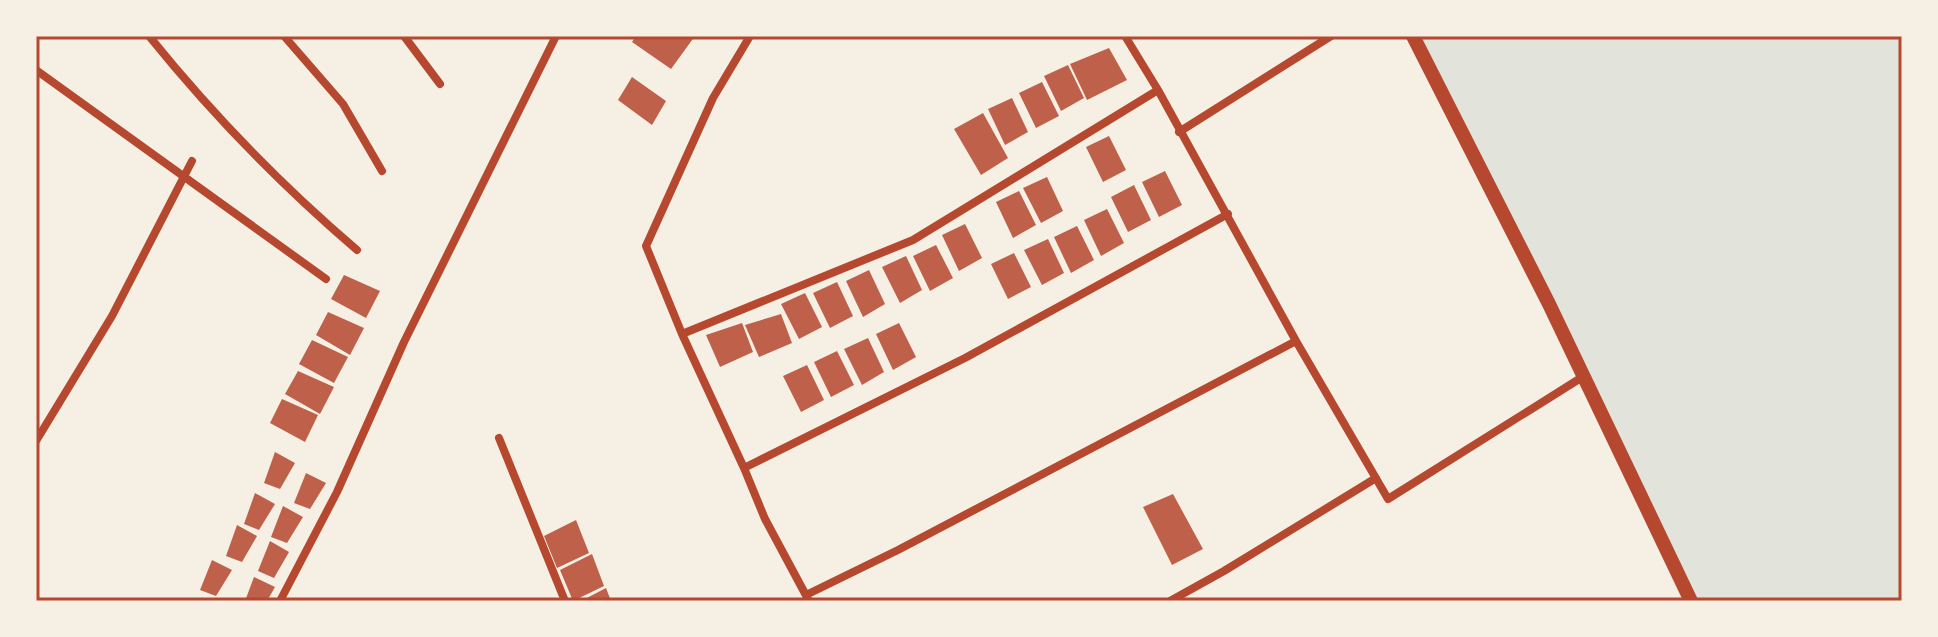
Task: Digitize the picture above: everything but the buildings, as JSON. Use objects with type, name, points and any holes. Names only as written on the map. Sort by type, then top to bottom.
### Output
[{"type":"street","points":[[149,36],[193,90],[301,202],[357,250]]},
{"type":"street","points":[[284,36],[343,104],[382,171]]},
{"type":"street","points":[[404,36],[440,84]]},
{"type":"street","points":[[280,601],[337,492],[404,342],[556,36]]},
{"type":"street","points":[[750,36],[713,98],[646,246],[765,519],[807,598],[1296,341]]},
{"type":"street","points":[[1125,36],[1388,499],[1584,376]]},
{"type":"street","points":[[1179,132],[1331,36]]},
{"type":"street","points":[[1413,36],[1584,376],[1691,601]]},
{"type":"street","points":[[36,70],[326,279]]},
{"type":"street","points":[[682,334],[913,240],[1158,90]]},
{"type":"street","points":[[36,441],[112,316],[192,161]]},
{"type":"street","points":[[744,468],[965,358],[1228,214]]},
{"type":"street","points":[[499,438],[565,601]]},
{"type":"street","points":[[1170,601],[1376,478]]},
{"type":"shaded area","points":[[1406,36],[1902,36],[1902,601],[1682,601],[1516,240]]}]
